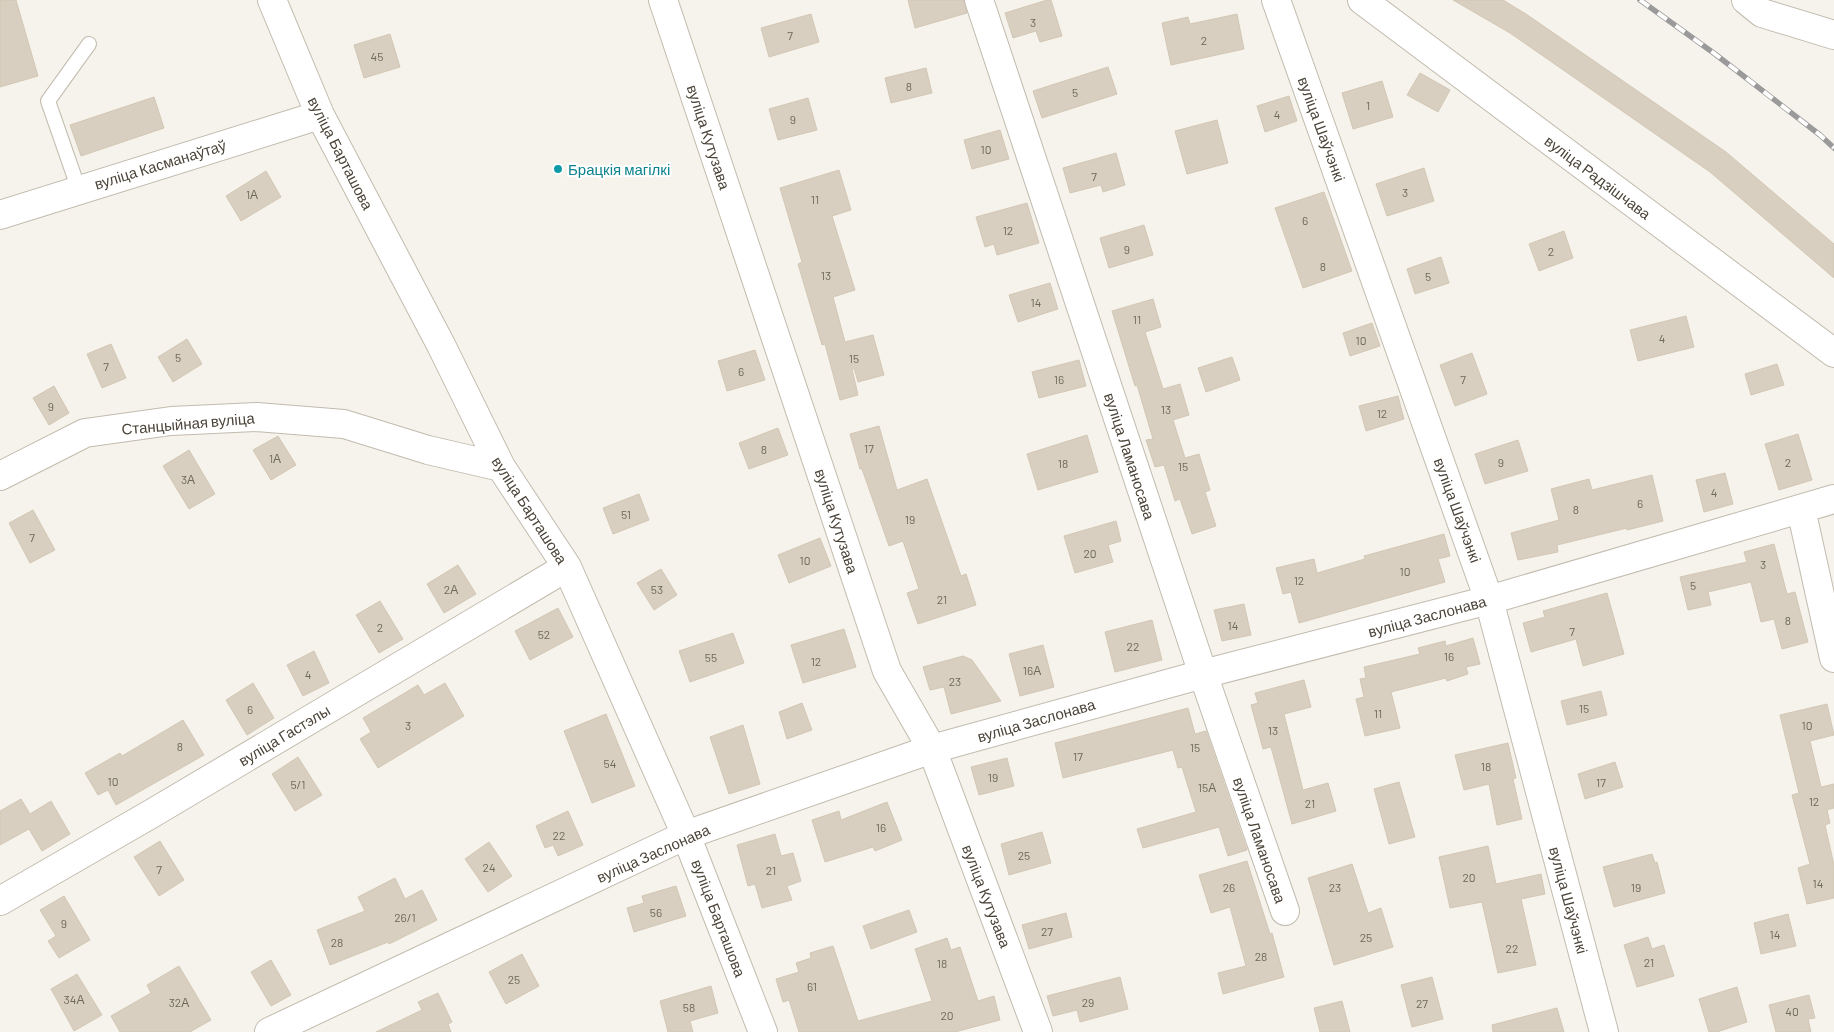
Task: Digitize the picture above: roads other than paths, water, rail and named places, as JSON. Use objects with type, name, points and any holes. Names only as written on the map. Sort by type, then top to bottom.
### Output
[{"type":"street","name":"вуліца Барташова","points":[[272,0],[320,114],[441,345],[500,466],[567,567],[686,836],[763,1032]]},
{"type":"street","name":"вуліца Кутузава","points":[[663,0],[888,671],[932,749],[1038,1032]]},
{"type":"street","name":"вуліца Ламаносава","points":[[979,0],[1203,674],[1285,911]]},
{"type":"street","name":"вуліца Шаўчэнкі","points":[[1276,0],[1490,600],[1604,1032]]},
{"type":"street","name":"вуліца Радзішчава","points":[[1362,0],[1834,353]]},
{"type":"street","points":[[1746,0],[1762,13],[1834,35]]},
{"type":"street","name":"вуліца Касманаўтаў","points":[[0,215],[320,114]]},
{"type":"street","name":"Станцыйная вуліца","points":[[0,476],[85,433],[171,421],[257,417],[344,424],[428,450],[500,466]]},
{"type":"street","name":"вуліца Заслонава","points":[[269,1032],[686,836],[932,749],[1203,674],[1490,600],[1834,499]]},
{"type":"street","points":[[1801,509],[1834,658]]},
{"type":"street","name":"вуліца Гастэлы","points":[[0,901],[168,804],[567,567]]},
{"type":"lane","points":[[79,190],[48,101],[89,44]]},
{"type":"railway","points":[[1640,0],[1715,54],[1820,135],[1834,148]]},
{"type":"place","name":"Брацкія магілкі","points":[[558,169]]}]
